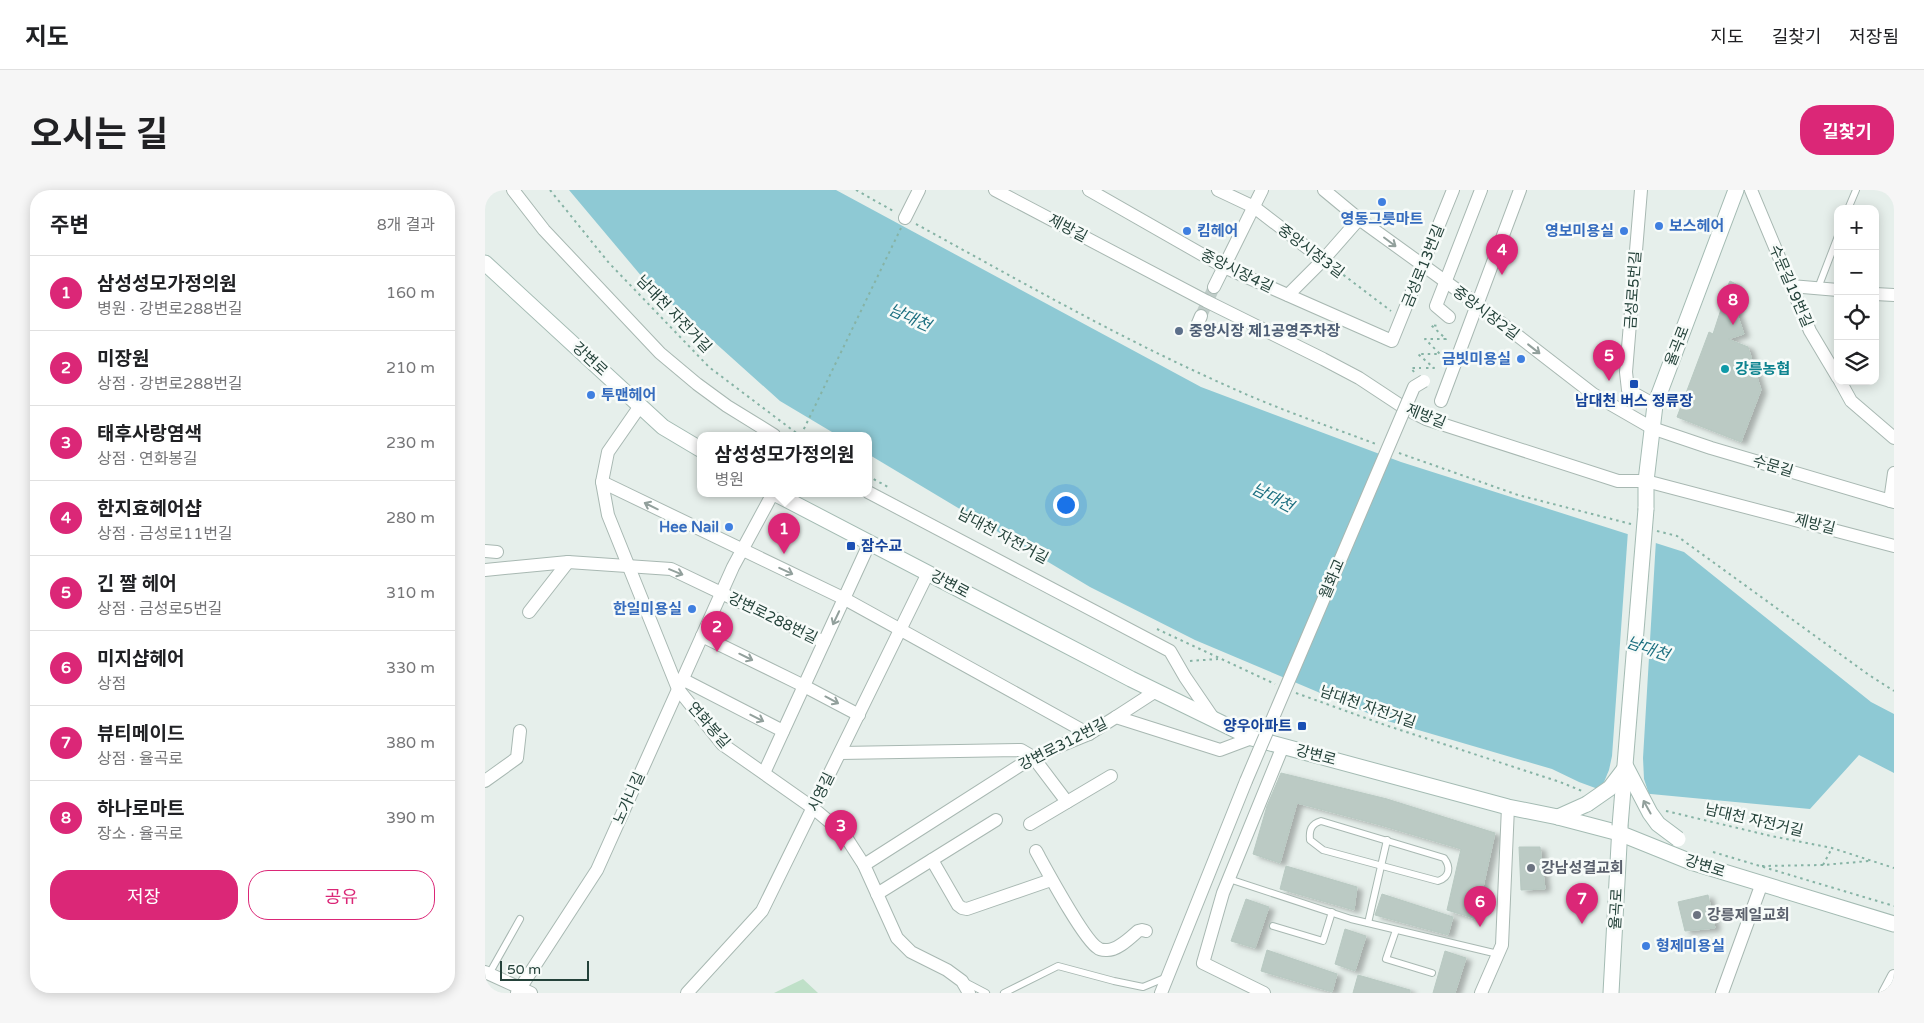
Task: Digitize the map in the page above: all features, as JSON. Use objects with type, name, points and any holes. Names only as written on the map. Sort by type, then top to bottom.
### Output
[{"type":"street","points":[[513,190],[544,230],[660,353],[719,401],[769,432]]},
{"type":"street","points":[[905,218],[919,190]]},
{"type":"street","name":"제방길","points":[[995,190],[1206,302],[1359,378],[1406,409],[1426,419],[1618,481],[1646,481],[1894,546]]},
{"type":"street","name":"중앙시장3길","points":[[1218,190],[1254,206],[1323,260]]},
{"type":"street","points":[[1214,287],[1262,190]]},
{"type":"street","name":"중앙시장2길","points":[[1324,190],[1359,219],[1478,306],[1593,394],[1652,428]]},
{"type":"street","name":"금성로13번길","points":[[1392,341],[1453,190]]},
{"type":"street","points":[[1445,321],[1436,306],[1481,190]]},
{"type":"street","points":[[1441,401],[1520,190]]},
{"type":"street","name":"금성로5번길","points":[[1641,190],[1627,381],[1628,390],[1655,405]]},
{"type":"street","name":"율곡로","points":[[1611,993],[1620,829],[1646,509],[1646,481],[1655,405],[1736,190]]},
{"type":"street","name":"수문길19번길","points":[[1751,190],[1810,331],[1834,372]]},
{"type":"street","name":"중앙시장4길","points":[[1097,192],[1224,267],[1392,341]]},
{"type":"street","points":[[1288,295],[1323,260],[1359,219]]},
{"type":"street","name":"강변로","points":[[485,263],[663,427],[697,447]]},
{"type":"street","points":[[1791,286],[1834,290]]},
{"type":"street","points":[[1879,294],[1894,295]]},
{"type":"street","name":"월화교","points":[[1161,993],[1246,781],[1414,387],[1424,381]]},
{"type":"street","name":"수문길19번길","points":[[1842,385],[1851,401],[1894,438]]},
{"type":"street","name":"연화봉길","points":[[640,406],[608,452],[602,482],[608,515],[628,566],[680,684],[722,744],[813,808],[844,834],[864,865],[897,938],[911,952],[947,970],[962,980],[969,993]]},
{"type":"street","name":"수문길","points":[[1652,428],[1711,448],[1892,502]]},
{"type":"street","points":[[1892,502],[1894,473]]},
{"type":"street","points":[[602,482],[845,599],[1089,734]]},
{"type":"street","points":[[872,494],[1170,651],[1213,718]]},
{"type":"street","name":"노가니길","points":[[523,991],[597,870],[721,593],[771,497]]},
{"type":"street","name":"강변로","points":[[781,497],[1156,691],[1252,738],[1508,806],[1620,829],[1691,862],[1894,924]]},
{"type":"street","name":"강변로288번길","points":[[764,773],[870,542]]},
{"type":"street","points":[[529,612],[568,562]]},
{"type":"street","points":[[485,570],[568,562],[671,569],[721,593]]},
{"type":"street","name":"시영길","points":[[687,993],[762,911],[928,573]]},
{"type":"street","name":"강변로288번길","points":[[721,593],[824,642]]},
{"type":"street","points":[[702,636],[859,715]]},
{"type":"street","points":[[680,684],[783,731]]},
{"type":"street","points":[[1116,717],[1156,691]]},
{"type":"street","name":"강변로312번길","points":[[864,865],[1033,757],[1089,734],[1116,717],[1220,750],[1252,738]]},
{"type":"street","points":[[485,781],[517,758],[521,731]]},
{"type":"street","points":[[1264,993],[1203,963],[1223,893],[1283,746]]},
{"type":"street","points":[[840,753],[1017,750],[1033,757],[1067,802]]},
{"type":"street","points":[[1558,817],[1586,798],[1610,788],[1626,767],[1650,813],[1658,824],[1678,839],[1691,862]]},
{"type":"street","points":[[1030,824],[1111,776]]},
{"type":"street","points":[[1481,993],[1501,945],[1508,806]]},
{"type":"street","points":[[877,894],[996,820]]},
{"type":"street","points":[[1036,851],[1051,880],[1080,925],[1098,948],[1108,950],[1116,948],[1138,931],[1146,931]]},
{"type":"street","points":[[933,860],[958,905],[967,909],[1051,880]]},
{"type":"street","points":[[1722,993],[1762,883]]},
{"type":"street","points":[[486,976],[523,991]]},
{"type":"street","points":[[1885,993],[1894,976]]},
{"type":"lane","points":[[1850,205],[1856,190]]},
{"type":"lane","points":[[1818,288],[1834,246]]},
{"type":"lane","points":[[1321,821],[1387,840],[1444,858],[1448,863],[1448,874],[1438,881],[1323,850],[1310,840],[1309,834],[1311,827],[1316,822],[1321,821]]},
{"type":"lane","points":[[1368,923],[1387,840]]},
{"type":"lane","points":[[1229,879],[1368,923],[1498,954]]},
{"type":"lane","points":[[1273,926],[1323,941],[1332,912]]},
{"type":"lane","points":[[486,976],[520,919]]},
{"type":"lane","points":[[1396,930],[1386,959],[1432,973]]},
{"type":"lane","points":[[1004,993],[1058,966],[1143,987],[1168,976]]},
{"type":"lane","points":[[962,980],[986,993]]},
{"type":"path","name":"남대천 자전거길","points":[[550,190],[609,263],[709,367],[796,432]]},
{"type":"path","points":[[801,432],[905,218]]},
{"type":"path","name":"중앙시장3길","points":[[1323,260],[1401,318]]},
{"type":"path","points":[[1424,381],[1411,368],[1434,368],[1418,354],[1440,354],[1425,339],[1447,338],[1431,325],[1445,321]]},
{"type":"path","points":[[872,478],[892,490]]},
{"type":"path","points":[[1153,627],[1279,686]]},
{"type":"path","points":[[1175,661],[1220,659]]},
{"type":"path","name":"남대천 자전거길","points":[[1296,693],[1385,725],[1560,782],[1586,798]]},
{"type":"path","name":"남대천 자전거길","points":[[1659,810],[1771,836],[1833,848],[1894,868]]},
{"type":"path","points":[[1823,865],[1833,848]]},
{"type":"path","points":[[1713,852],[1894,906]]},
{"type":"path","points":[[1759,866],[1823,865],[1872,861]]},
{"type":"green space","points":[[803,979],[818,993],[774,993]]},
{"type":"water","name":"남대천","points":[[569,190],[836,190],[1201,387],[1401,462],[1684,552],[1871,702],[1894,714],[1894,773],[1859,755],[1810,809],[1598,789],[1552,769],[1384,720],[1195,640],[1090,587],[872,456],[872,432],[832,432],[780,401],[643,278]]},
{"type":"pier","points":[[1628,531],[1656,540],[1643,758],[1644,779],[1650,797],[1594,791],[1604,782],[1612,756]]},
{"type":"building","name":"강릉농협","points":[[1730,281],[1736,284],[1738,301],[1733,301],[1744,334],[1728,339],[1748,347],[1761,390],[1741,442],[1677,417],[1709,332],[1713,334],[1724,300],[1721,299]]},
{"type":"building","points":[[1281,773],[1387,799],[1495,833],[1476,919],[1447,910],[1461,849],[1380,825],[1297,803],[1280,863],[1253,854],[1267,806]]},
{"type":"building","name":"강남성결교회","points":[[1519,847],[1540,847],[1545,889],[1521,890]]},
{"type":"building","points":[[1286,866],[1357,887],[1354,910],[1280,889]]},
{"type":"building","points":[[1382,894],[1453,917],[1448,935],[1375,915]]},
{"type":"building","name":"강릉제일교회","points":[[1708,895],[1715,928],[1685,931],[1678,902]]},
{"type":"building","points":[[1246,899],[1269,907],[1255,948],[1231,941]]},
{"type":"building","points":[[1345,929],[1366,936],[1355,971],[1335,964]]},
{"type":"building","points":[[1267,950],[1337,974],[1332,992],[1261,971]]},
{"type":"building","points":[[1445,951],[1466,958],[1455,993],[1433,993]]},
{"type":"building","points":[[1358,975],[1410,990],[1410,993],[1353,993]]},
{"type":"tunnel","points":[[1201,316],[1214,287]]},
{"type":"place","name":"영동그릇마트","points":[[1382,202]]},
{"type":"place","name":"보스헤어","points":[[1659,226]]},
{"type":"place","name":"킴헤어","points":[[1187,231]]},
{"type":"place","name":"영보미용실","points":[[1624,231]]},
{"type":"place","name":"한지효헤어샵","points":[[1502,275]]},
{"type":"place","name":"하나로마트","points":[[1733,325]]},
{"type":"place","name":"중앙시장 제1공영주차장","points":[[1179,331]]},
{"type":"place","name":"금빗미용실","points":[[1521,359]]},
{"type":"place","name":"강릉농협","points":[[1725,369]]},
{"type":"place","name":"긴 짤 헤어","points":[[1609,381]]},
{"type":"place","name":"남대천 버스 정류장","points":[[1634,384]]},
{"type":"place","name":"투맨헤어","points":[[591,395]]},
{"type":"place","name":"Hee Nail","points":[[729,527]]},
{"type":"place","name":"잠수교","points":[[851,546]]},
{"type":"place","name":"삼성성모가정의원","points":[[784,554]]},
{"type":"place","name":"한일미용실","points":[[692,609]]},
{"type":"place","name":"미장원","points":[[717,652]]},
{"type":"place","name":"양우아파트","points":[[1302,726]]},
{"type":"place","name":"태후사랑염색","points":[[841,851]]},
{"type":"place","name":"강남성결교회","points":[[1531,868]]},
{"type":"place","name":"강릉제일교회","points":[[1697,915]]},
{"type":"place","name":"뷰티메이드","points":[[1582,924]]},
{"type":"place","name":"미지샵헤어","points":[[1480,927]]},
{"type":"place","name":"형제미용실","points":[[1646,946]]}]
